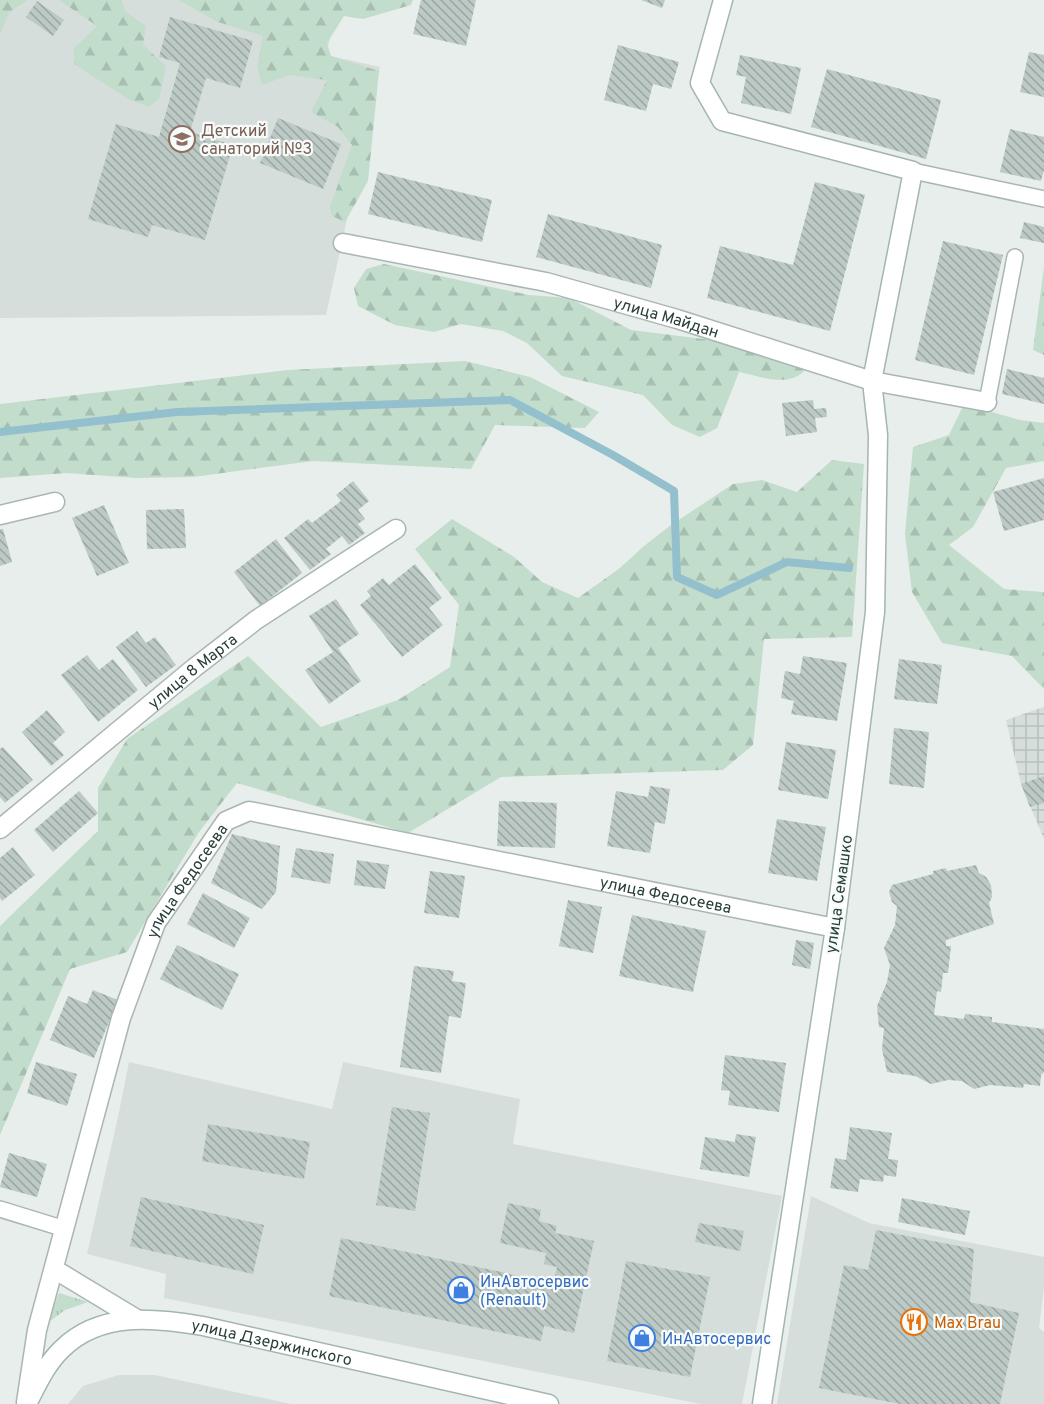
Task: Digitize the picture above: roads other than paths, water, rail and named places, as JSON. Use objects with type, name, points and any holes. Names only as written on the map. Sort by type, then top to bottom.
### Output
[{"type":"street","points":[[723,0],[700,83],[722,121],[913,171]]},
{"type":"street","name":"улица Семашко","points":[[762,1404],[835,928],[875,612],[878,435],[872,381],[913,171]]},
{"type":"street","name":"улица Майдан","points":[[343,243],[546,282],[678,319],[872,381],[987,402]]},
{"type":"street","points":[[0,515],[55,502]]},
{"type":"street","name":"улица 8 Марта","points":[[0,829],[238,634],[396,529]]},
{"type":"street","name":"улица Федосеева","points":[[27,1404],[37,1330],[121,1018],[156,923],[226,821],[249,811],[835,928]]},
{"type":"street","points":[[54,1269],[135,1318]]},
{"type":"street","name":"улица Дзержинского","points":[[27,1404],[47,1367],[76,1337],[105,1324],[135,1318],[168,1320],[226,1330],[549,1404]]},
{"type":"lane","points":[[913,171],[1044,199]]},
{"type":"lane","points":[[987,402],[1016,257]]},
{"type":"lane","points":[[0,1209],[65,1228]]},
{"type":"waterway","points":[[0,432],[177,412],[510,400],[613,455],[674,491],[677,577],[717,595],[787,562],[849,568]]},
{"type":"place","name":"Детский санаторий №3","points":[[182,139]]},
{"type":"place","name":"ИнАвтосервис (Renault)","points":[[461,1290]]},
{"type":"place","name":"Max Brau","points":[[914,1322]]},
{"type":"place","name":"ИнАвтосервис","points":[[642,1338]]}]
